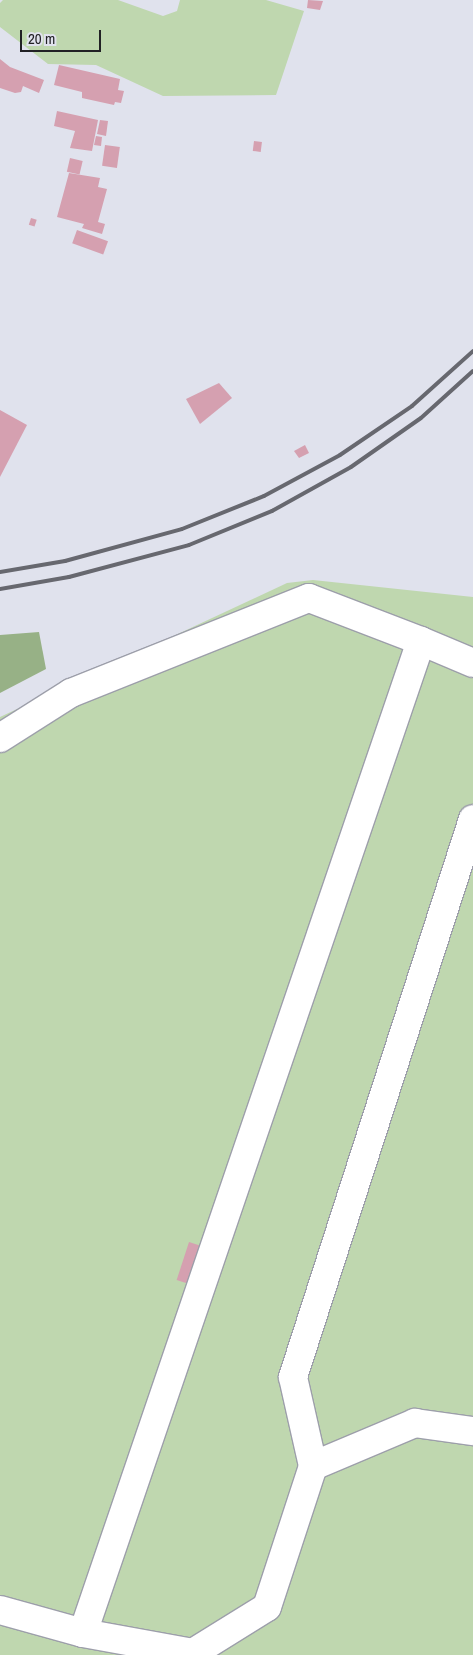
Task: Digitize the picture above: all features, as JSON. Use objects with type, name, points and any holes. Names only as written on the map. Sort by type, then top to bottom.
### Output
[{"type":"lane","points":[[0,738],[71,693],[309,598],[421,641],[473,664]]},
{"type":"lane","points":[[83,1633],[421,641]]},
{"type":"lane","points":[[0,1610],[83,1633],[193,1653],[267,1608],[313,1466],[293,1377],[473,819]]},
{"type":"lane","points":[[313,1466],[416,1423],[473,1431]]},
{"type":"green space","points":[[3,0],[118,0],[163,16],[177,11],[180,0],[266,0],[304,11],[276,95],[163,96],[96,65],[48,64],[0,27],[0,3]]},
{"type":"green space","points":[[313,580],[473,597],[473,1655],[0,1655],[0,717],[287,583]]},
{"type":"green space","points":[[39,632],[46,669],[0,693],[0,635]]},
{"type":"building","points":[[308,0],[323,1],[320,10],[307,8]]},
{"type":"building","points":[[0,59],[10,67],[44,80],[39,93],[23,86],[21,92],[15,93],[0,88]]},
{"type":"building","points":[[59,65],[120,79],[118,90],[124,91],[121,103],[115,102],[114,105],[82,98],[82,92],[54,85]]},
{"type":"building","points":[[57,111],[98,120],[92,151],[70,148],[75,131],[54,126]]},
{"type":"building","points":[[100,120],[108,121],[106,136],[97,134]]},
{"type":"building","points":[[96,136],[102,137],[101,146],[94,145]]},
{"type":"building","points":[[254,141],[262,142],[261,152],[253,151]]},
{"type":"building","points":[[105,145],[120,147],[117,168],[102,166]]},
{"type":"building","points":[[70,158],[83,161],[80,175],[67,172]]},
{"type":"building","points":[[69,173],[100,178],[98,187],[107,189],[98,222],[105,224],[102,234],[82,228],[84,224],[57,217]]},
{"type":"building","points":[[31,218],[37,220],[35,227],[29,225]]},
{"type":"building","points":[[77,230],[108,241],[103,254],[72,243]]},
{"type":"building","points":[[219,383],[232,398],[200,424],[186,399]]},
{"type":"building","points":[[0,410],[27,425],[0,477]]},
{"type":"building","points":[[305,445],[309,453],[299,458],[294,451]]},
{"type":"building","points":[[189,1242],[201,1246],[189,1284],[177,1280]]},
{"type":"railway","points":[[0,572],[65,561],[182,529],[264,496],[340,455],[412,406],[473,351]]},
{"type":"railway","points":[[0,589],[69,577],[189,545],[272,511],[351,467],[421,418],[473,371]]}]
